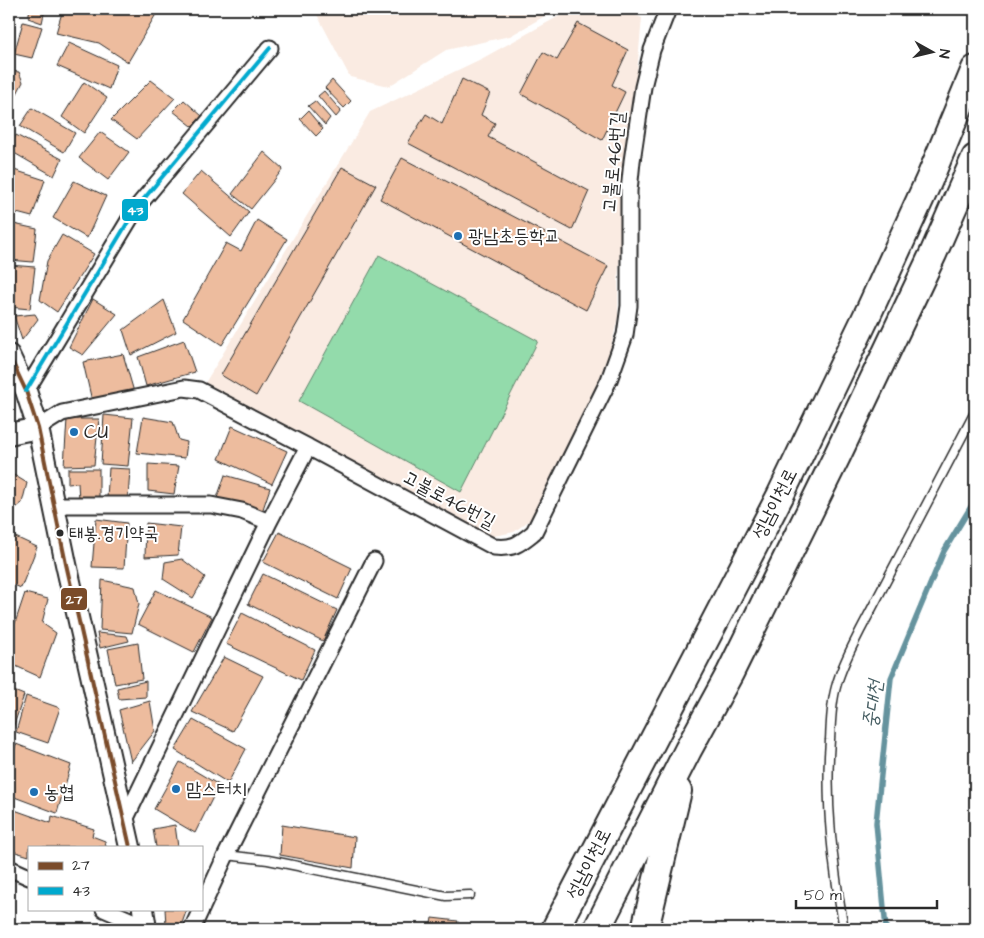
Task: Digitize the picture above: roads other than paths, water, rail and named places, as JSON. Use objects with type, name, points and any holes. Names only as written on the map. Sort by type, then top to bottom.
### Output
[{"type":"highway","name":"성남이천로","points":[[555,929],[780,496],[870,309],[929,180],[975,69]]},
{"type":"highway","name":"성남이천로","points":[[597,929],[688,750],[730,673],[841,447],[933,254],[975,158]]},
{"type":"highway","points":[[646,929],[688,750]]},
{"type":"highway","points":[[536,929],[581,878]]},
{"type":"street","name":"고불로46번길","points":[[38,428],[62,413],[184,388],[199,390],[494,547],[507,548],[520,544],[534,532],[609,380],[625,335],[629,306],[629,191],[632,161],[643,87],[652,50],[668,9]]},
{"type":"street","points":[[26,391],[137,207],[270,48]]},
{"type":"street","points":[[9,356],[26,391],[38,428],[53,505],[130,846]]},
{"type":"street","points":[[9,434],[38,428]]},
{"type":"street","points":[[124,820],[308,447]]},
{"type":"street","points":[[53,505],[211,505],[242,511],[270,522]]},
{"type":"street","points":[[202,908],[374,561]]},
{"type":"street","points":[[9,868],[28,877]]},
{"type":"street","points":[[107,910],[145,922]]},
{"type":"street","points":[[192,929],[201,910]]},
{"type":"lane","points":[[844,929],[834,876],[828,764],[832,710],[836,687],[860,631],[975,412]]},
{"type":"lane","points":[[226,856],[268,860],[446,896],[470,895]]},
{"type":"waterway","name":"중대천","points":[[886,929],[876,823],[891,678],[944,551],[975,500]]},
{"type":"place","name":"광남초등학교","points":[[458,236]]},
{"type":"place","name":"CU","points":[[74,432]]},
{"type":"place","name":"태봉.경기약국","points":[[60,533]]},
{"type":"place","name":"맘스터치","points":[[176,789]]},
{"type":"place","name":"농협","points":[[34,792]]}]
